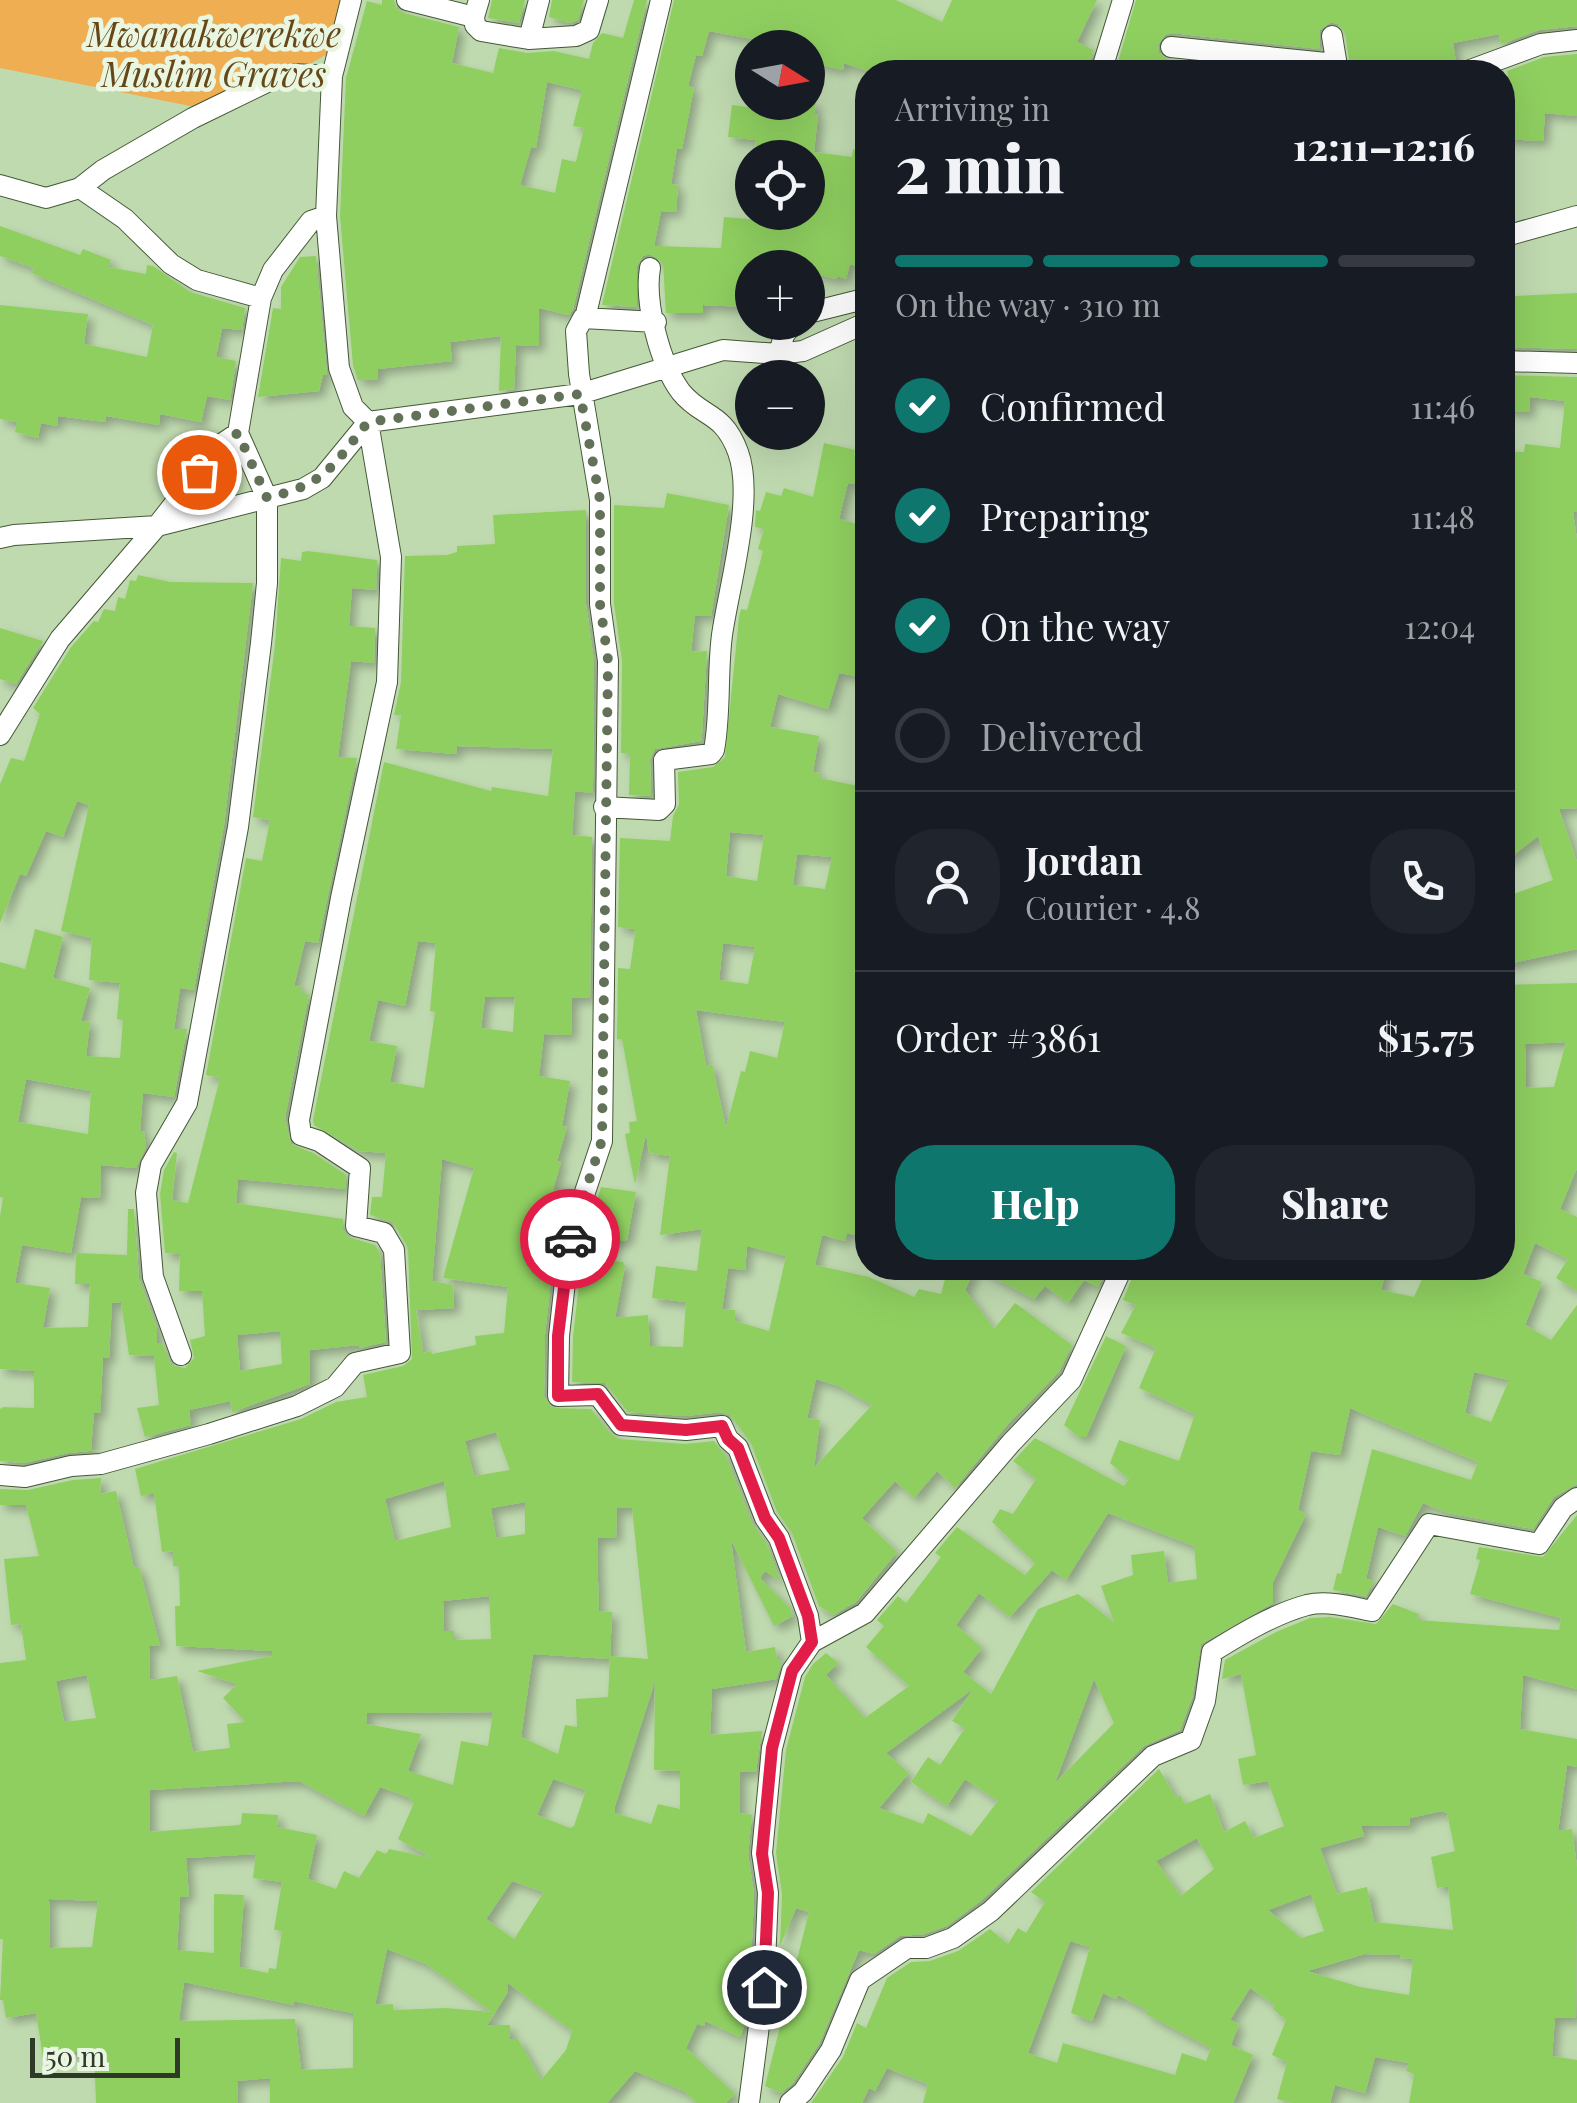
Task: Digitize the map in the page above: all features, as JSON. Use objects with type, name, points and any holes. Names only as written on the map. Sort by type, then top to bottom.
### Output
[{"type":"street","points":[[0,1475],[25,1476],[101,1464],[209,1434],[297,1406],[335,1387],[356,1363],[400,1354],[394,1250],[384,1233],[356,1226],[360,1168],[319,1141],[301,1136],[300,1120],[341,898],[387,682],[391,557],[368,422],[353,407],[339,368],[326,216],[332,76],[351,0]]},
{"type":"street","points":[[530,39],[539,0]]},
{"type":"street","points":[[418,1],[477,9],[476,25],[482,30],[530,39],[583,35],[589,30],[598,0]]},
{"type":"street","points":[[585,318],[661,0]]},
{"type":"street","points":[[1105,60],[1123,0]]},
{"type":"street","points":[[1332,36],[1336,60]]},
{"type":"street","points":[[1497,60],[1540,44],[1577,40]]},
{"type":"street","points":[[1171,47],[1274,60]]},
{"type":"street","points":[[0,185],[46,198],[80,188],[103,170],[193,118],[273,79],[292,74],[332,76]]},
{"type":"street","points":[[80,188],[125,219],[172,264],[196,280],[261,298]]},
{"type":"street","points":[[181,1355],[153,1277],[147,1180],[187,1103],[206,983],[238,827],[267,583],[267,498],[238,433],[261,298],[273,270],[311,221],[326,216]]},
{"type":"street","points":[[1515,233],[1577,216]]},
{"type":"street","points":[[604,806],[659,810],[664,804],[664,760],[711,754],[715,745],[722,634],[743,498],[740,455],[724,424],[682,394],[657,344],[648,284],[650,268]]},
{"type":"street","points":[[825,309],[855,301]]},
{"type":"street","points":[[656,322],[585,318],[576,331],[580,394],[600,500],[600,604],[608,660],[602,1140],[570,1237],[558,1336],[558,1396],[598,1394],[621,1425],[686,1430],[722,1426],[738,1448],[765,1518],[779,1538],[808,1616],[812,1642]]},
{"type":"street","points":[[0,538],[157,526],[302,489],[322,478],[368,422],[580,394],[723,350],[779,354],[803,350],[855,328]]},
{"type":"street","points":[[779,354],[783,340]]},
{"type":"street","points":[[1515,361],[1577,363]]},
{"type":"street","points":[[0,735],[60,639],[220,445],[238,433]]},
{"type":"street","points":[[749,2103],[764,1987],[768,1893],[762,1854],[772,1748],[792,1671],[812,1642],[865,1612],[1011,1443],[1071,1380],[1117,1280]]},
{"type":"street","points":[[790,2103],[803,2092],[831,2050],[860,1980],[907,1948],[926,1948],[953,1938],[991,1911],[1153,1756],[1191,1740],[1205,1701],[1212,1652],[1248,1630],[1310,1604],[1372,1611],[1428,1524],[1540,1544],[1564,1508],[1577,1498]]},
{"type":"green space","name":"Mwanakwerekwe Muslim Graves","points":[[0,0],[341,0],[329,53],[225,113],[0,68]]},
{"type":"building","points":[[382,0],[394,0],[397,9],[404,13],[459,27],[452,63],[493,73],[499,48],[527,53],[554,51],[589,59],[593,43],[602,33],[623,38],[634,0],[647,0],[573,309],[569,315],[539,308],[539,346],[516,345],[514,389],[499,391],[501,336],[450,342],[452,361],[378,369],[378,379],[358,380],[353,365],[340,216],[346,78],[367,1],[382,5]],"holes":[[[547,82],[582,90],[573,126],[584,128],[576,162],[562,159],[555,193],[520,185],[531,147],[536,148]]]},
{"type":"building","points":[[492,0],[525,0],[519,23],[488,18]]},
{"type":"building","points":[[552,0],[584,0],[578,20],[570,23],[549,17]]},
{"type":"building","points":[[674,0],[896,0],[942,22],[952,0],[1097,0],[1077,42],[1093,50],[1091,60],[855,60],[855,67],[844,63],[843,70],[825,66],[825,30],[735,30],[735,36],[709,31],[702,56],[696,55],[688,86],[694,88],[671,184],[678,185],[676,212],[661,211],[654,246],[721,248],[724,217],[735,218],[735,230],[825,230],[825,153],[852,157],[853,149],[855,266],[850,264],[846,279],[836,279],[825,276],[825,250],[735,250],[735,306],[703,305],[703,313],[666,313],[663,263],[650,254],[643,256],[637,266],[637,307],[602,305]]},
{"type":"building","points":[[1136,0],[1577,0],[1577,26],[1539,30],[1501,44],[1499,34],[1453,43],[1456,60],[1349,60],[1345,33],[1331,22],[1320,30],[1320,49],[1172,33],[1165,35],[1158,45],[1159,53],[1169,60],[1118,60]]},
{"type":"building","points":[[1577,54],[1577,116],[1545,113],[1543,141],[1515,140],[1515,68],[1544,57]]},
{"type":"building","points":[[732,105],[735,120],[817,120],[815,140],[728,137]]},
{"type":"building","points":[[0,226],[80,255],[83,249],[111,260],[108,267],[146,274],[147,265],[153,266],[190,292],[245,308],[242,330],[222,328],[216,357],[236,361],[230,400],[207,396],[201,422],[160,414],[159,425],[106,416],[105,422],[58,416],[57,426],[41,423],[38,438],[15,432],[17,422],[0,419],[0,305],[88,314],[84,344],[147,357],[153,325],[32,273],[34,268],[0,256]]},
{"type":"building","points":[[316,256],[327,375],[323,375],[319,391],[258,397],[273,308],[281,309],[281,287],[300,257]]},
{"type":"building","points":[[1577,293],[1577,349],[1515,347],[1515,296]]},
{"type":"building","points":[[1515,375],[1577,377],[1577,512],[1573,512],[1577,540],[1577,808],[1559,809],[1577,862],[1577,949],[1515,962],[1515,893],[1553,880],[1538,836],[1515,854],[1515,452],[1524,452],[1525,444],[1560,448],[1565,401],[1530,397],[1529,412],[1515,411]]},
{"type":"building","points":[[825,443],[855,450],[855,484],[848,483],[839,519],[855,523],[855,676],[839,673],[828,709],[778,694],[770,727],[819,736],[813,772],[820,773],[819,778],[855,785],[855,1235],[847,1233],[845,1241],[822,1235],[815,1265],[855,1274],[855,1280],[876,1280],[914,1297],[919,1289],[941,1294],[945,1280],[970,1280],[965,1290],[994,1329],[1015,1303],[1072,1345],[1059,1372],[1008,1424],[955,1488],[937,1471],[914,1498],[895,1481],[862,1518],[897,1552],[856,1602],[833,1615],[819,1606],[792,1533],[777,1512],[751,1443],[730,1415],[628,1412],[605,1383],[572,1382],[582,1257],[623,1262],[615,1318],[648,1315],[650,1346],[683,1347],[686,1302],[652,1298],[656,1266],[697,1271],[702,1229],[660,1235],[670,1156],[649,1153],[646,1134],[635,1184],[625,1134],[630,1133],[629,1122],[637,1121],[622,1039],[617,1039],[618,968],[630,969],[635,934],[634,929],[618,927],[620,838],[670,841],[679,804],[678,772],[713,767],[725,757],[739,617],[741,609],[747,610],[763,551],[758,549],[764,529],[755,527],[756,510],[760,511],[766,492],[781,496],[784,488],[813,497]],"holes":[[[730,832],[764,835],[757,881],[726,876]],[[797,854],[832,857],[825,889],[793,885]],[[723,943],[755,947],[748,984],[719,980]],[[696,1010],[785,1022],[777,1058],[750,1051],[726,1128],[712,1064],[706,1066]],[[747,1246],[786,1256],[769,1331],[735,1321],[735,1310],[722,1309],[728,1268],[745,1270]],[[816,1379],[839,1386],[872,1405],[814,1468],[820,1420],[807,1418]]]},
{"type":"building","points":[[667,493],[729,505],[711,616],[695,615],[691,652],[707,651],[702,734],[701,741],[655,749],[650,760],[651,796],[629,795],[630,754],[621,753],[622,661],[614,603],[614,505],[664,508]]},
{"type":"building","points":[[586,510],[586,604],[594,662],[593,785],[592,793],[575,791],[572,835],[592,837],[590,998],[572,998],[571,1035],[544,1034],[539,1076],[570,1081],[562,1126],[567,1127],[553,1190],[570,1194],[555,1250],[548,1251],[554,1254],[545,1334],[544,1396],[552,1408],[591,1409],[619,1439],[685,1444],[714,1441],[726,1456],[780,1581],[765,1571],[760,1578],[793,1616],[774,1626],[731,1540],[746,1652],[775,1647],[777,1659],[782,1662],[776,1679],[712,1689],[710,1735],[762,1731],[756,1771],[740,1772],[740,1813],[752,1815],[748,1855],[754,1894],[751,1963],[740,2000],[748,2004],[745,2024],[740,2037],[705,2021],[704,2026],[697,2024],[686,2048],[735,2094],[726,2103],[697,2103],[684,2091],[635,2071],[607,2103],[270,2103],[270,2078],[237,2081],[238,2103],[96,2103],[94,2049],[43,2057],[36,2013],[6,2018],[0,2000],[0,1663],[26,1660],[21,1624],[11,1625],[4,1559],[39,1556],[26,1505],[0,1505],[0,1489],[28,1490],[101,1478],[100,1494],[116,1491],[134,1568],[139,1567],[160,1646],[149,1645],[150,1680],[177,1676],[193,1752],[230,1748],[227,1724],[246,1722],[223,1698],[237,1684],[197,1671],[272,1656],[272,1651],[176,1646],[179,1566],[173,1566],[173,1551],[162,1552],[154,1493],[141,1496],[135,1469],[301,1419],[336,1402],[367,1397],[363,1375],[403,1366],[412,1359],[408,1248],[393,1222],[370,1215],[372,1197],[382,1197],[386,1153],[359,1151],[314,1125],[313,1120],[384,762],[491,791],[492,787],[548,796],[553,749],[457,746],[456,754],[396,749],[401,715],[394,715],[401,682],[405,556],[447,555],[457,552],[457,546],[495,544],[493,515]],"holes":[[[418,941],[436,943],[430,1011],[435,1012],[424,1088],[390,1082],[397,1046],[369,1041],[378,1000],[405,1006]],[[485,997],[515,997],[513,1032],[481,1028]],[[442,1159],[474,1168],[443,1278],[508,1287],[504,1333],[475,1336],[476,1345],[423,1353],[416,1310],[454,1308],[453,1285],[432,1281]],[[496,1432],[510,1470],[474,1476],[465,1441]],[[444,1481],[451,1527],[395,1541],[385,1499]],[[525,1502],[525,1534],[496,1538],[491,1508]],[[617,1508],[632,1508],[648,1659],[610,1656],[612,1612],[599,1611],[598,1538],[616,1537]],[[489,1596],[491,1639],[454,1640],[454,1631],[444,1631],[443,1601]],[[533,1654],[610,1659],[608,1697],[576,1699],[577,1727],[565,1725],[558,1754],[521,1737]],[[87,1675],[96,1718],[64,1722],[56,1681]],[[655,1681],[654,1770],[680,1771],[680,1809],[658,1804],[651,1824],[615,1813],[615,1806]],[[493,1712],[488,1746],[461,1741],[453,1785],[408,1771],[421,1734],[366,1724],[367,1713]],[[553,1779],[586,1790],[570,1828],[537,1815]],[[299,1781],[364,1816],[380,1787],[411,1798],[414,1803],[398,1839],[432,1858],[377,1850],[359,1878],[344,1871],[336,1889],[308,1879],[317,1835],[277,1827],[278,1815],[242,1813],[241,1824],[150,1832],[150,1790]],[[256,1854],[253,1878],[282,1882],[274,1930],[282,1931],[276,1969],[269,1968],[268,1973],[239,1967],[244,1895],[214,1894],[214,1953],[177,1950],[180,1897],[189,1896],[186,1858]],[[512,1881],[544,1892],[514,1939],[486,1919]],[[49,1899],[98,1901],[92,1947],[50,1948]],[[387,1949],[426,1964],[492,2012],[446,2008],[393,2010],[393,2004],[375,2005]],[[184,1982],[353,2013],[353,2068],[301,2070],[295,2019],[179,2021]],[[508,1983],[572,2031],[566,2050],[541,2080],[518,2039],[510,2039],[510,2025],[487,2025],[508,1992]]]},
{"type":"building","points":[[302,552],[377,560],[376,590],[352,588],[349,626],[375,628],[374,663],[351,661],[338,757],[357,758],[318,943],[305,941],[294,986],[309,994],[285,1118],[291,1144],[346,1175],[345,1189],[238,1179],[236,1203],[343,1219],[348,1237],[375,1245],[380,1254],[386,1342],[359,1348],[310,1350],[310,1384],[232,1412],[230,1401],[189,1410],[191,1425],[145,1437],[137,1408],[159,1405],[154,1356],[129,1355],[121,1302],[112,1303],[100,1413],[94,1413],[91,1450],[99,1450],[24,1463],[0,1461],[0,1409],[34,1408],[34,1371],[0,1369],[0,962],[25,969],[35,929],[63,937],[53,978],[90,988],[81,1021],[90,1022],[86,1056],[120,1058],[123,1020],[117,1019],[120,983],[89,980],[92,938],[61,931],[89,805],[77,801],[63,837],[46,831],[26,876],[20,874],[0,923],[0,784],[11,758],[24,761],[40,714],[33,708],[71,647],[94,621],[98,622],[104,609],[115,611],[118,597],[125,599],[130,580],[136,581],[138,575],[170,582],[253,583],[224,825],[194,990],[180,988],[174,1029],[187,1029],[174,1097],[143,1093],[140,1131],[144,1132],[146,1147],[136,1168],[101,1165],[100,1198],[81,1197],[71,1253],[22,1245],[15,1283],[50,1288],[43,1328],[88,1327],[90,1284],[75,1284],[76,1253],[127,1255],[128,1209],[134,1209],[139,1279],[157,1328],[157,1343],[162,1343],[171,1365],[185,1368],[194,1358],[190,1340],[205,1336],[202,1291],[179,1291],[180,1254],[165,1253],[160,1194],[164,1170],[174,1152],[177,1153],[172,1200],[188,1203],[220,1078],[206,1075],[246,858],[262,861],[270,820],[253,817],[275,645],[281,558],[301,561]],"holes":[[[26,1079],[91,1091],[88,1134],[18,1122]],[[280,1331],[282,1364],[240,1371],[237,1335]]]},
{"type":"building","points":[[0,628],[43,641],[16,684],[0,679]]},
{"type":"building","points":[[1577,983],[1577,1168],[1560,1209],[1577,1217],[1577,1291],[1556,1278],[1568,1259],[1535,1243],[1523,1274],[1542,1282],[1525,1325],[1551,1340],[1577,1305],[1577,1484],[1554,1497],[1533,1529],[1448,1513],[1423,1503],[1405,1536],[1378,1527],[1366,1579],[1374,1581],[1366,1596],[1333,1590],[1337,1573],[1341,1574],[1372,1449],[1471,1480],[1478,1462],[1350,1408],[1340,1455],[1311,1451],[1298,1510],[1306,1514],[1273,1582],[1273,1603],[1201,1644],[1192,1698],[1180,1730],[1144,1746],[982,1900],[947,1926],[924,1934],[900,1936],[874,1954],[859,1950],[819,2044],[793,2083],[781,2093],[765,2086],[809,1912],[796,1908],[780,1946],[782,1894],[776,1853],[786,1750],[805,1677],[813,1664],[826,1653],[838,1663],[826,1675],[865,1718],[909,1686],[866,1647],[884,1626],[877,1620],[898,1596],[906,1603],[941,1557],[935,1553],[957,1527],[1025,1575],[1035,1563],[992,1522],[1000,1509],[1013,1514],[1036,1479],[1013,1461],[1035,1438],[1124,1486],[1129,1479],[1110,1463],[1119,1440],[1179,1461],[1195,1414],[1139,1388],[1156,1348],[1121,1333],[1136,1305],[1123,1300],[1131,1280],[1384,1280],[1381,1290],[1414,1297],[1422,1280],[1515,1280],[1515,985]],"holes":[[[1566,1042],[1554,1087],[1526,1088],[1525,1044]],[[1474,1372],[1509,1380],[1491,1422],[1465,1413]],[[1108,1513],[1197,1547],[1197,1579],[1168,1583],[1164,1551],[1131,1555],[1133,1575],[1101,1586],[1114,1622],[1078,1594],[1038,1609],[991,1694],[963,1672],[982,1648],[956,1625],[979,1593],[1010,1617],[1052,1570],[1066,1580]],[[1094,1679],[1114,1723],[1055,1783]],[[973,1689],[952,1721],[965,1728],[940,1765],[928,1757],[911,1782],[947,1806],[965,1779],[998,1801],[971,1836],[928,1813],[923,1824],[879,1808],[909,1773],[886,1753]]]},
{"type":"building","points":[[601,1187],[636,1192],[627,1240],[583,1246]]},
{"type":"building","points":[[998,1280],[1084,1280],[1068,1303],[1045,1286],[1034,1299]]},
{"type":"building","points":[[1106,1336],[1126,1346],[1086,1437],[1079,1437],[1064,1425]]},
{"type":"building","points":[[1577,1515],[1577,1689],[1523,1675],[1520,1729],[1577,1739],[1577,1767],[1567,1765],[1558,1831],[1572,1829],[1577,1867],[1576,2018],[1555,2018],[1552,2056],[1577,2060],[1577,2103],[1409,2103],[1414,2074],[1406,2071],[1409,2063],[1375,2057],[1365,2093],[1335,2085],[1330,2103],[1277,2099],[1287,2062],[1272,2055],[1286,2020],[1273,2009],[1275,2005],[1250,1988],[1230,2020],[1239,2024],[1231,2045],[1253,2055],[1233,2103],[923,2103],[928,2084],[887,2068],[875,2091],[869,2088],[862,2103],[811,2103],[843,2057],[857,2023],[866,2028],[887,1978],[911,1962],[930,1961],[958,1951],[990,1929],[1008,1944],[1018,1928],[1026,1933],[1045,1902],[1031,1892],[1159,1769],[1176,1798],[1180,1795],[1185,1804],[1210,1794],[1224,1832],[1245,1821],[1254,1838],[1284,1826],[1268,1781],[1243,1785],[1238,1759],[1256,1755],[1241,1674],[1222,1679],[1225,1660],[1310,1618],[1376,1624],[1393,1604],[1419,1614],[1417,1620],[1559,1630],[1561,1618],[1470,1594],[1480,1560],[1476,1559],[1479,1547],[1543,1557]],"holes":[[[1447,1813],[1455,1851],[1431,1857],[1437,1888],[1448,1886],[1453,1930],[1374,1922],[1367,1887],[1337,1894],[1320,1848],[1364,1836],[1361,1826],[1410,1825],[1410,1818]],[[1197,1838],[1214,1869],[1181,1896],[1156,1861]],[[1311,1894],[1324,1931],[1301,1938],[1268,1910]],[[1070,1941],[1090,1947],[1071,2013],[1092,2021],[1103,1993],[1116,1999],[1118,1995],[1211,2048],[1206,2061],[1182,2053],[1175,2075],[1063,2043],[1057,2063],[1028,2053]],[[1365,1954],[1413,1959],[1409,1995],[1360,1987],[1307,1971]]]},
{"type":"way so far","points":[[199,472],[220,445],[238,433],[267,498],[302,489],[322,478],[368,422],[580,394],[600,500],[600,604],[608,660],[602,1140],[570,1239]]},
{"type":"route","points":[[570,1239],[558,1336],[558,1396],[598,1394],[621,1425],[686,1430],[722,1426],[738,1448],[765,1518],[779,1538],[808,1616],[812,1642],[792,1671],[772,1748],[762,1854],[768,1893],[764,1987]]}]
